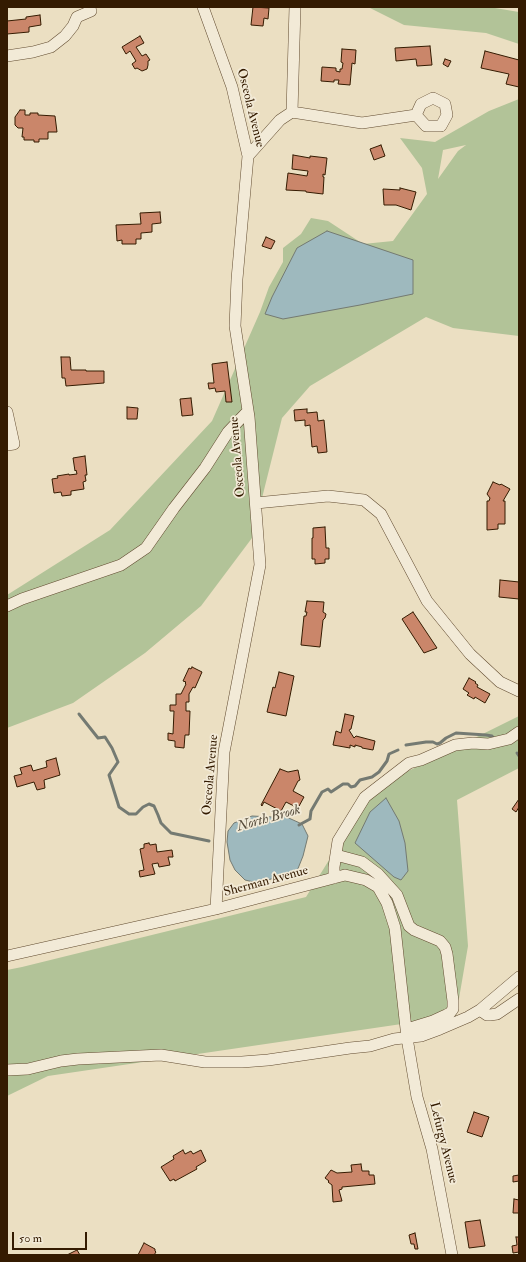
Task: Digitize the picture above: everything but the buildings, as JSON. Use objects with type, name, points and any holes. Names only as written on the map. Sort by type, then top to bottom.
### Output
[{"type":"street","name":"Osceola Avenue","points":[[203,7],[232,87],[248,156],[237,279],[235,326],[248,411],[260,565],[224,752],[216,909]]},
{"type":"street","points":[[292,112],[295,7]]},
{"type":"street","points":[[7,56],[52,48],[65,36],[73,26],[77,17],[91,11]]},
{"type":"street","points":[[248,156],[280,120],[292,112],[362,123],[416,115]]},
{"type":"street","points":[[7,606],[22,599],[121,565],[139,554],[146,548],[174,508],[205,468],[228,432],[248,411]]},
{"type":"street","points":[[7,412],[11,444]]},
{"type":"street","points":[[256,503],[328,496],[364,500],[381,514],[427,601],[470,654],[500,682],[519,691]]},
{"type":"street","points":[[334,878],[338,841],[365,797],[409,763],[421,760],[455,744],[488,744],[509,739],[519,732]]},
{"type":"street","points":[[7,1070],[28,1069],[78,1059],[161,1055],[205,1062],[249,1062],[268,1060],[370,1046],[407,1034],[450,1013],[453,1001],[445,947],[440,941],[414,930],[409,926],[396,895],[378,874],[362,862],[336,855]]},
{"type":"street","name":"Sherman Avenue","points":[[7,956],[216,909],[345,875],[366,880],[378,887],[387,903],[395,928],[407,1034]]},
{"type":"street","points":[[407,1034],[421,1036],[468,1017],[480,1010],[519,977]]},
{"type":"street","points":[[480,1010],[487,1015],[497,1014],[519,999]]},
{"type":"street","name":"Lefurgy Avenue","points":[[407,1034],[417,1096],[432,1149],[452,1255]]},
{"type":"green space","points":[[489,7],[519,12],[519,44],[486,33],[404,25],[370,8]]},
{"type":"green space","points":[[519,99],[519,336],[453,328],[426,317],[310,386],[282,418],[252,538],[201,606],[145,653],[73,703],[7,728],[7,595],[110,530],[212,421],[260,312],[269,287],[283,262],[283,248],[301,234],[311,218],[328,221],[363,244],[393,241],[427,194],[422,168],[400,138],[435,142],[489,111]],"holes":[[[466,145],[458,151],[438,179],[443,150]]]},
{"type":"green space","points":[[519,716],[519,768],[457,800],[468,946],[456,1016],[48,1076],[7,1096],[7,970],[306,897],[374,788]]},
{"type":"water","points":[[327,231],[413,260],[413,294],[283,319],[265,314],[297,248]]},
{"type":"water","points":[[386,798],[399,821],[405,843],[408,871],[401,880],[394,877],[355,843],[370,812]]},
{"type":"water","points":[[282,815],[302,824],[308,836],[303,856],[297,871],[258,883],[245,880],[235,870],[230,860],[227,842],[228,831],[234,823],[252,816],[272,817]]},
{"type":"waterway","name":"North Brook","points":[[79,714],[98,738],[105,737],[112,748],[118,762],[109,775],[119,807],[129,814],[136,814],[143,807],[149,804],[154,806],[161,823],[171,833],[209,841]]},
{"type":"waterway","name":"North Brook","points":[[406,745],[426,742],[433,742],[437,744],[456,733],[486,735],[492,736],[494,739]]},
{"type":"waterway","name":"North Brook","points":[[299,825],[310,819],[311,811],[322,792],[328,789],[331,792],[343,784],[348,784],[351,787],[355,786],[360,780],[372,777],[379,772],[387,761],[389,754],[398,750]]}]
